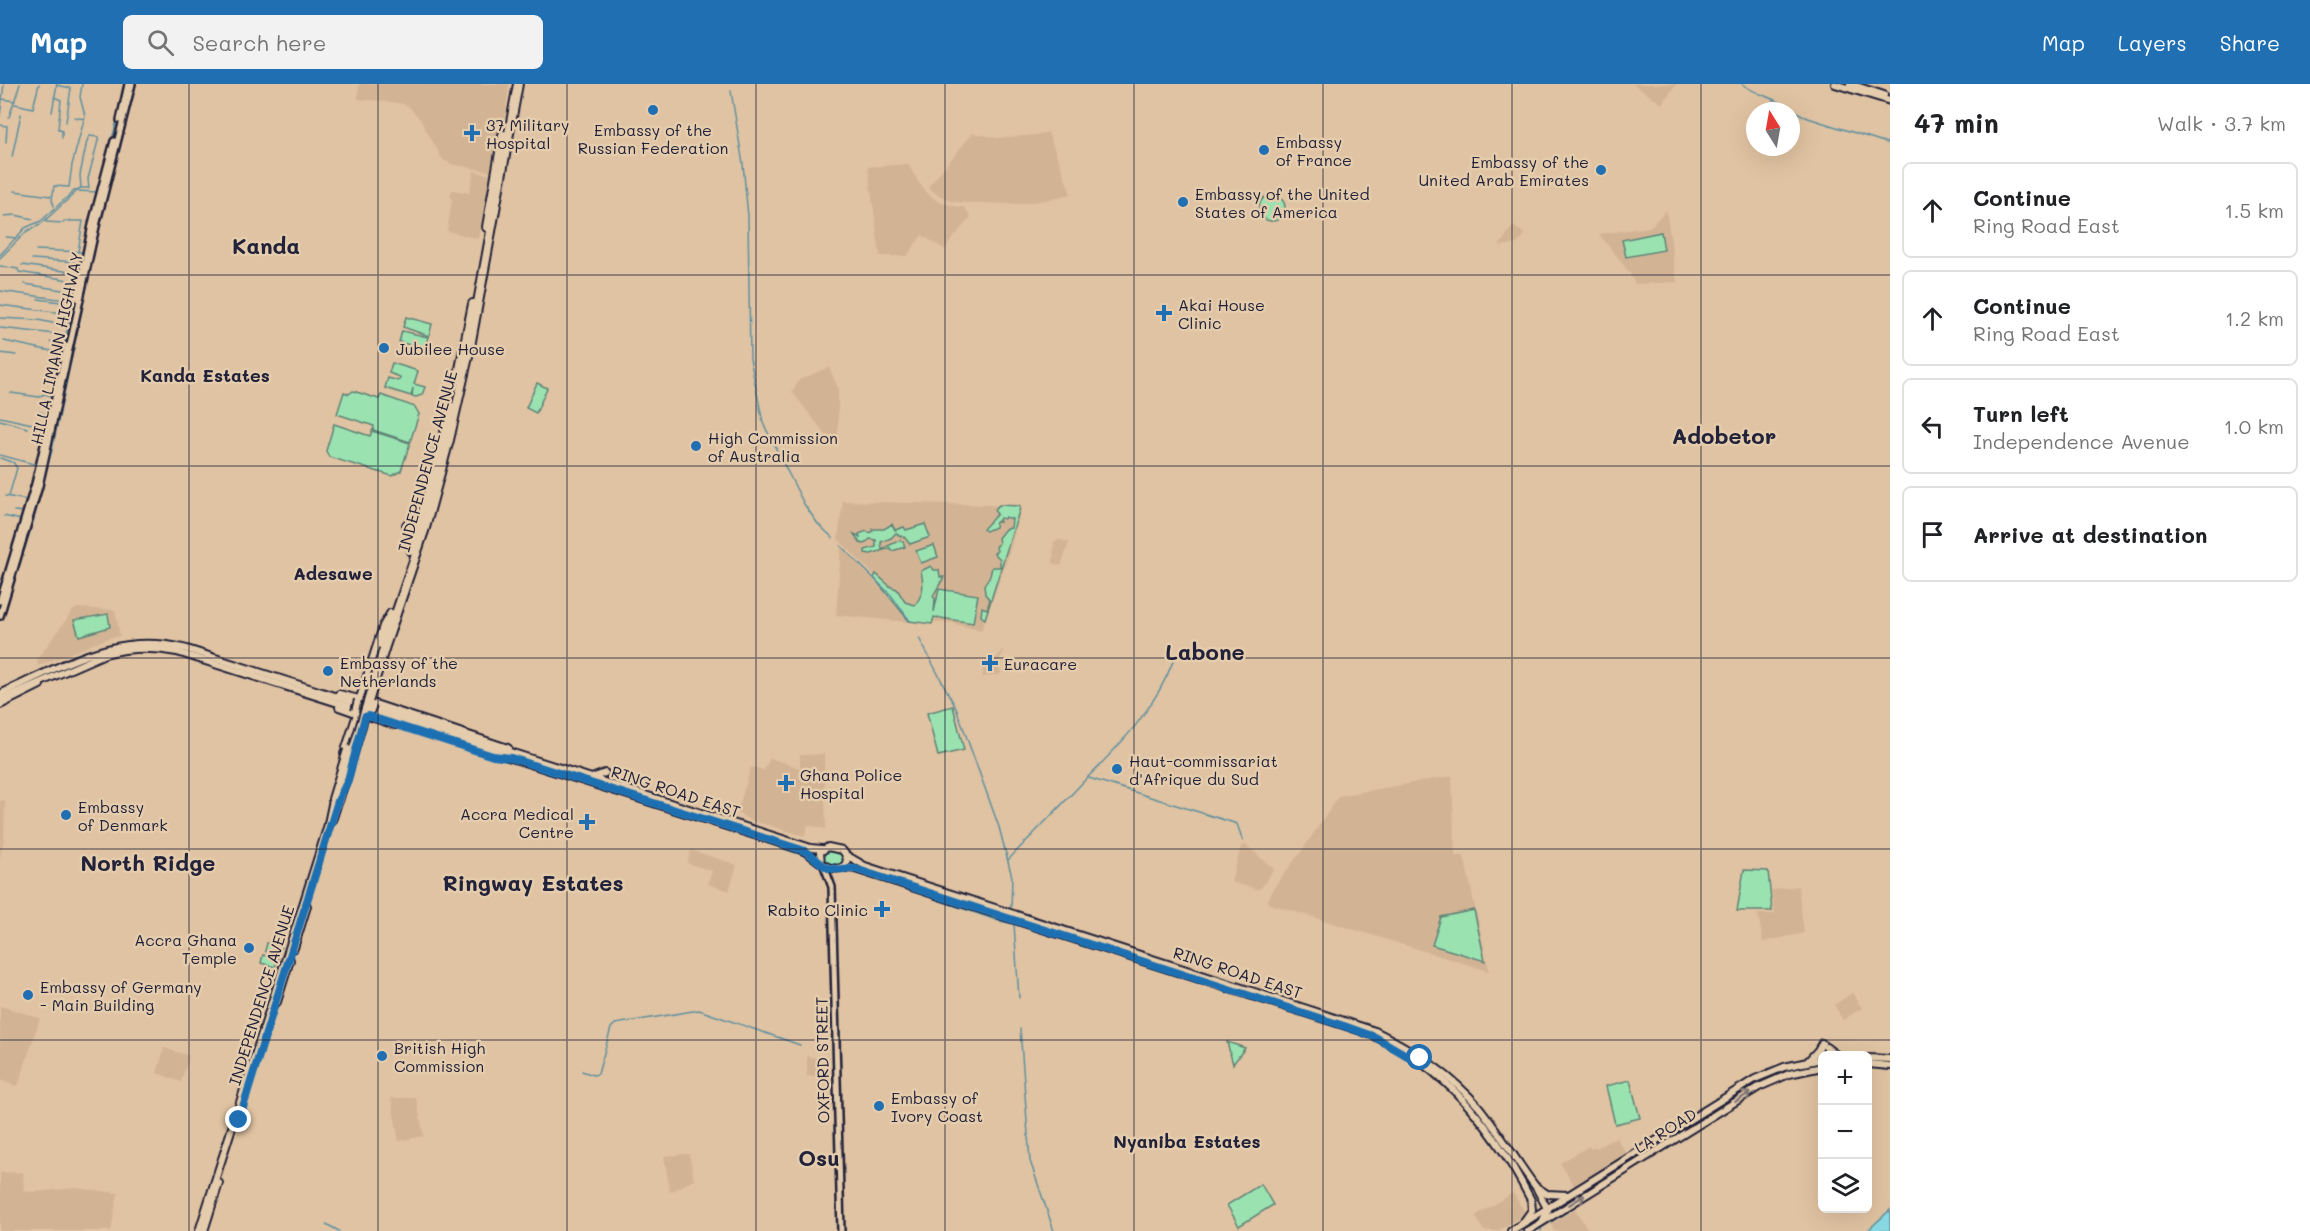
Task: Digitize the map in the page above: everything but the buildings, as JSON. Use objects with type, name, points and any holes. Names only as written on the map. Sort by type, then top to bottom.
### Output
[{"type":"highway","name":"INDEPENDENCE AVENUE","points":[[335,800],[441,453],[458,383],[516,84]]},
{"type":"highway","name":"INDEPENDENCE AVENUE","points":[[393,615],[425,528],[460,395],[516,84]]},
{"type":"highway","points":[[415,543],[407,524],[423,512]]},
{"type":"highway","points":[[359,699],[384,626],[393,615]]},
{"type":"highway","points":[[372,703],[394,630],[393,615]]},
{"type":"main road","name":"HILLA LIMANN HIGHWAY","points":[[0,616],[39,486],[56,417],[97,222],[130,84]]},
{"type":"main road","name":"HILLA LIMANN HIGHWAY","points":[[0,601],[35,484],[93,220],[130,84]]},
{"type":"main road","points":[[1835,84],[1890,99]]},
{"type":"main road","points":[[1850,84],[1890,99]]},
{"type":"main road","points":[[15,568],[20,579]]},
{"type":"main road","points":[[0,693],[31,676],[45,676],[105,654],[131,648],[159,648],[216,661],[269,678]]},
{"type":"main road","points":[[0,702],[34,689],[45,676]]},
{"type":"main road","name":"RING ROAD EAST","points":[[269,678],[300,681],[502,744],[522,755]]},
{"type":"main road","name":"RING ROAD EAST","points":[[269,678],[315,690],[522,755],[571,774],[771,838],[823,849]]},
{"type":"main road","name":"RING ROAD EAST","points":[[269,678],[296,694],[493,756],[511,758]]},
{"type":"main road","name":"RING ROAD EAST","points":[[269,678],[511,758],[611,783],[644,798]]},
{"type":"main road","name":"INDEPENDENCE AVENUE","points":[[204,1231],[297,940],[335,800],[337,776],[356,713],[354,707],[359,699]]},
{"type":"main road","name":"INDEPENDENCE AVENUE","points":[[199,1231],[335,800],[348,780],[372,703]]},
{"type":"main road","points":[[591,778],[605,772],[611,783]]},
{"type":"main road","name":"RING ROAD EAST","points":[[771,838],[810,854],[823,864]]},
{"type":"main road","points":[[837,847],[846,855],[847,862],[841,868],[833,869],[823,864],[819,854],[823,849],[837,847]]},
{"type":"main road","name":"RING ROAD EAST","points":[[846,855],[865,866],[1062,933]]},
{"type":"main road","name":"OXFORD STREET","points":[[823,864],[832,887],[841,1231]]},
{"type":"main road","name":"RING ROAD EAST","points":[[841,868],[855,869],[1359,1024],[1399,1042],[1443,1080],[1484,1123],[1527,1192]]},
{"type":"main road","name":"OXFORD STREET","points":[[832,887],[841,868]]},
{"type":"main road","points":[[1807,1061],[1824,1045],[1832,1051]]},
{"type":"main road","points":[[1872,1058],[1890,1059]]},
{"type":"main road","name":"RING ROAD EAST","points":[[1420,1059],[1443,1073],[1479,1108],[1535,1186],[1547,1208]]},
{"type":"main road","name":"LA ROAD","points":[[1511,1231],[1755,1080],[1784,1067],[1818,1060]]},
{"type":"main road","points":[[1872,1064],[1890,1066]]},
{"type":"main road","name":"LA ROAD","points":[[1528,1231],[1759,1087],[1789,1074],[1818,1067]]},
{"type":"main road","points":[[1521,1224],[1532,1210],[1527,1192],[1532,1191],[1535,1186],[1547,1194],[1568,1195]]},
{"type":"main road","points":[[1541,1222],[1548,1213],[1547,1208]]},
{"type":"shaded area","name":"37 Military Hospital","points":[[359,84],[509,84],[505,119],[493,172],[451,164],[443,160],[420,119],[408,106],[400,103],[358,99]]},
{"type":"shaded area","points":[[1633,84],[1676,84],[1662,104]]},
{"type":"shaded area","points":[[1048,132],[1071,194],[1019,204],[970,203],[954,202],[938,195],[928,187],[973,133],[997,138]]},
{"type":"shaded area","points":[[908,164],[930,196],[941,203],[965,208],[971,217],[944,249],[922,235],[907,256],[880,256],[868,167]]},
{"type":"shaded area","points":[[474,171],[491,175],[479,239],[447,231],[452,201],[450,194],[453,190],[469,193]]},
{"type":"shaded area","points":[[1666,210],[1677,282],[1635,284],[1629,272],[1599,234],[1651,227]]},
{"type":"shaded area","points":[[1513,226],[1525,234],[1517,244],[1499,246]]},
{"type":"shaded area","points":[[829,367],[838,388],[838,439],[826,435],[792,392],[799,380]]},
{"type":"shaded area","points":[[843,501],[1022,506],[1008,557],[981,631],[952,623],[913,621],[900,601],[838,539]]},
{"type":"shaded area","points":[[1054,541],[1069,542],[1061,566],[1053,563]]},
{"type":"shaded area","points":[[841,547],[874,580],[908,622],[836,615]]},
{"type":"shaded area","points":[[78,608],[115,610],[120,636],[109,638],[38,666],[37,660],[73,610]]},
{"type":"shaded area","name":"Euracare","points":[[1002,650],[1004,651],[998,662],[1001,674],[983,677],[982,662],[994,662]]},
{"type":"shaded area","name":"Ghana Police Hospital","points":[[824,754],[826,829],[808,825],[805,836],[750,820],[737,813],[751,767],[764,770],[770,758],[800,768],[800,755]]},
{"type":"shaded area","points":[[1452,776],[1455,856],[1464,856],[1489,971],[1267,903],[1275,886],[1339,796]]},
{"type":"shaded area","points":[[5,800],[4,838],[0,859],[0,801]]},
{"type":"shaded area","points":[[1246,845],[1274,869],[1261,888],[1231,882],[1241,847]]},
{"type":"shaded area","points":[[691,850],[737,865],[729,891],[708,884],[712,871],[687,863]]},
{"type":"shaded area","points":[[1798,886],[1804,933],[1763,942],[1758,914],[1775,914],[1771,890]]},
{"type":"shaded area","points":[[1852,993],[1862,1008],[1843,1020],[1834,1005]]},
{"type":"shaded area","points":[[0,1006],[40,1018],[18,1086],[0,1080]]},
{"type":"shaded area","points":[[164,1048],[189,1056],[181,1082],[157,1073]]},
{"type":"shaded area","points":[[807,1056],[827,1061],[828,1071],[822,1071],[822,1076],[807,1076]]},
{"type":"shaded area","points":[[391,1098],[416,1098],[424,1136],[399,1141]]},
{"type":"shaded area","points":[[1616,1137],[1627,1155],[1575,1187],[1560,1163],[1589,1146],[1591,1149],[1597,1148]]},
{"type":"shaded area","points":[[689,1154],[694,1180],[670,1192],[664,1156]]},
{"type":"shaded area","points":[[23,1172],[24,1191],[75,1188],[118,1193],[111,1231],[0,1231],[0,1173]]},
{"type":"shaded area","points":[[1513,1193],[1524,1211],[1522,1216],[1498,1231],[1484,1231],[1475,1216]]},
{"type":"shaded area","points":[[1575,1209],[1589,1231],[1554,1231],[1551,1224]]},
{"type":"green space","points":[[1272,195],[1281,199],[1285,208],[1281,217],[1272,221],[1263,217],[1259,208],[1263,199]]},
{"type":"green space","points":[[1661,232],[1664,250],[1626,257],[1622,240]]},
{"type":"green space","points":[[406,317],[432,324],[429,336],[403,327]]},
{"type":"green space","points":[[402,331],[428,337],[425,349],[399,342]]},
{"type":"green space","points":[[392,363],[418,371],[414,384],[425,387],[422,395],[412,396],[413,388],[411,396],[385,388],[388,378],[398,381],[400,379],[389,373]]},
{"type":"green space","points":[[537,383],[547,388],[536,413],[526,408]]},
{"type":"green space","points":[[353,391],[379,399],[381,395],[415,407],[419,414],[410,442],[373,430],[374,426],[337,414],[344,392],[349,394]]},
{"type":"green space","points":[[334,424],[370,436],[372,431],[410,443],[401,471],[392,476],[329,457],[326,451]]},
{"type":"green space","points":[[999,505],[1019,506],[1020,508],[985,619],[981,616],[982,607],[987,609],[990,600],[985,594],[984,585],[990,576],[992,567],[1000,567],[1000,559],[994,553],[997,551],[998,538],[1005,529],[1011,528],[1012,519],[1005,517],[1000,518],[998,521],[1001,522],[996,522],[995,527],[986,531],[983,529],[997,514],[994,510]]},
{"type":"green space","points":[[892,524],[895,530],[904,527],[906,530],[925,524],[930,537],[910,544],[896,533],[881,542],[882,549],[900,540],[903,541],[905,547],[892,551],[890,548],[871,554],[865,553],[865,550],[876,547],[876,540],[870,539],[864,544],[860,543],[854,534],[860,537],[859,534],[867,531],[869,533],[873,531],[872,529],[884,529]]},
{"type":"green space","points":[[934,545],[938,557],[921,563],[916,551]]},
{"type":"green space","points":[[931,566],[934,570],[939,570],[940,577],[944,577],[933,596],[935,599],[934,612],[939,589],[978,595],[973,623],[934,617],[932,624],[909,621],[874,578],[876,574],[891,587],[897,589],[905,602],[915,605],[922,589],[921,571]]},
{"type":"green space","points":[[108,614],[110,627],[79,636],[74,620]]},
{"type":"green space","points":[[953,706],[964,750],[938,756],[927,713]]},
{"type":"green space","points":[[826,849],[839,850],[844,855],[844,862],[837,866],[824,862],[821,853]]},
{"type":"green space","points":[[1744,870],[1768,871],[1772,911],[1737,911]]},
{"type":"green space","points":[[1474,910],[1485,961],[1432,945],[1441,917]]},
{"type":"green space","points":[[267,943],[281,947],[275,967],[261,963],[263,955],[267,956],[268,952],[265,951]]},
{"type":"green space","points":[[1227,1042],[1245,1048],[1233,1064]]},
{"type":"green space","points":[[1630,1080],[1640,1118],[1615,1124],[1606,1086]]},
{"type":"green space","points":[[1261,1184],[1273,1205],[1239,1226],[1227,1205]]},
{"type":"water","points":[[1890,1210],[1890,1231],[1867,1231]]},
{"type":"waterway","points":[[0,116],[4,84]]},
{"type":"waterway","points":[[9,117],[20,84]]},
{"type":"waterway","points":[[15,104],[33,108],[39,84]]},
{"type":"waterway","points":[[52,112],[57,84]]},
{"type":"waterway","points":[[54,206],[52,200],[54,186],[69,187],[72,165],[85,116],[80,97],[82,84]]},
{"type":"waterway","points":[[111,178],[135,84]]},
{"type":"waterway","points":[[1742,84],[1778,102]]},
{"type":"waterway","points":[[56,85],[71,88],[66,122]]},
{"type":"waterway","points":[[121,104],[124,91]]},
{"type":"waterway","points":[[731,91],[743,164],[748,216],[750,358],[763,423],[804,504],[818,524],[833,538]]},
{"type":"waterway","points":[[54,97],[61,100],[58,129],[62,131],[62,138]]},
{"type":"waterway","points":[[2,99],[15,101]]},
{"type":"waterway","points":[[12,157],[21,114]]},
{"type":"waterway","points":[[1800,114],[1890,144]]},
{"type":"waterway","points":[[74,117],[84,119]]},
{"type":"waterway","points":[[112,139],[117,120]]},
{"type":"waterway","points":[[0,125],[7,126],[6,142]]},
{"type":"waterway","points":[[0,255],[25,228],[41,221],[74,191],[89,188],[88,179],[99,137],[89,136],[87,141],[80,175],[81,188]]},
{"type":"waterway","points":[[92,214],[100,184]]},
{"type":"waterway","points":[[14,191],[51,196]]},
{"type":"waterway","points":[[0,258],[27,231],[40,225],[77,191],[97,192]]},
{"type":"waterway","points":[[18,570],[52,450],[106,197]]},
{"type":"waterway","points":[[4,216],[15,215],[33,219]]},
{"type":"waterway","points":[[46,222],[83,221],[78,252]]},
{"type":"waterway","points":[[56,381],[88,233]]},
{"type":"waterway","points":[[6,237],[18,238]]},
{"type":"waterway","points":[[36,250],[83,252]]},
{"type":"waterway","points":[[32,259],[76,262]]},
{"type":"waterway","points":[[22,265],[78,273]]},
{"type":"waterway","points":[[0,266],[77,283]]},
{"type":"waterway","points":[[25,284],[74,292]]},
{"type":"waterway","points":[[0,291],[73,301]]},
{"type":"waterway","points":[[38,299],[68,303]]},
{"type":"waterway","points":[[0,305],[63,313]]},
{"type":"waterway","points":[[0,318],[38,320],[62,325]]},
{"type":"waterway","points":[[0,328],[65,335]]},
{"type":"waterway","points":[[4,341],[61,353]]},
{"type":"waterway","points":[[50,342],[63,345]]},
{"type":"waterway","points":[[0,353],[16,355]]},
{"type":"waterway","points":[[11,393],[39,397],[44,394],[52,396]]},
{"type":"waterway","points":[[37,412],[48,414]]},
{"type":"waterway","points":[[0,417],[46,427]]},
{"type":"waterway","points":[[0,420],[27,428]]},
{"type":"waterway","points":[[0,455],[37,465]]},
{"type":"waterway","points":[[0,458],[11,462]]},
{"type":"waterway","points":[[9,496],[17,468],[13,462]]},
{"type":"waterway","points":[[5,496],[27,500]]},
{"type":"waterway","points":[[14,511],[25,512]]},
{"type":"waterway","points":[[4,516],[21,520]]},
{"type":"waterway","points":[[841,546],[891,595],[910,621]]},
{"type":"waterway","points":[[0,590],[5,574]]},
{"type":"waterway","points":[[919,638],[956,708],[999,827],[1012,877],[1011,909]]},
{"type":"waterway","points":[[1008,860],[1112,753],[1136,724],[1158,694],[1174,659]]},
{"type":"waterway","points":[[1089,778],[1237,824],[1243,841]]},
{"type":"waterway","points":[[731,831],[805,856]]},
{"type":"waterway","points":[[894,885],[1014,924],[1019,998]]},
{"type":"waterway","points":[[582,1071],[593,1075],[598,1074],[611,1028],[615,1024],[699,1010],[800,1045]]},
{"type":"waterway","points":[[1020,1029],[1030,1161],[1054,1231]]},
{"type":"waterway","points":[[1541,1231],[1541,1228],[1570,1210]]},
{"type":"waterway","points":[[326,1224],[339,1231]]},
{"type":"place","name":"Embassy of the Russian Federation","points":[[653,110]]},
{"type":"place","name":"37 Military Hospital","points":[[472,133]]},
{"type":"place","name":"Embassy of France","points":[[1264,150]]},
{"type":"place","name":"Embassy of the United Arab Emirates","points":[[1601,170]]},
{"type":"place","name":"Embassy of the United States of America","points":[[1183,202]]},
{"type":"place","name":"Akai House Clinic","points":[[1164,313]]},
{"type":"place","name":"Jubilee House","points":[[384,348]]},
{"type":"place","name":"High Commission of Australia","points":[[696,446]]},
{"type":"place","name":"Euracare","points":[[990,663]]},
{"type":"place","name":"Embassy of the Netherlands","points":[[328,671]]},
{"type":"place","name":"Haut-commissariat d'Afrique du Sud","points":[[1117,769]]},
{"type":"place","name":"Ghana Police Hospital","points":[[786,783]]},
{"type":"place","name":"Embassy of Denmark","points":[[66,815]]},
{"type":"place","name":"Accra Medical Centre","points":[[587,822]]},
{"type":"place","name":"Rabito Clinic","points":[[882,909]]},
{"type":"place","name":"Accra Ghana Temple","points":[[249,948]]},
{"type":"place","name":"Embassy of Germany - Main Building","points":[[28,995]]},
{"type":"place","name":"British High Commission","points":[[382,1056]]},
{"type":"place","name":"Embassy of Ivory Coast","points":[[879,1106]]},
{"type":"district","name":"Kanda","points":[[266,245]]},
{"type":"district","name":"Kanda Estates","points":[[205,375]]},
{"type":"district","name":"Adobetor","points":[[1724,435]]},
{"type":"district","name":"Adesawe","points":[[333,573]]},
{"type":"district","name":"Labone","points":[[1205,651]]},
{"type":"district","name":"North Ridge","points":[[148,862]]},
{"type":"district","name":"Ringway Estates","points":[[533,882]]},
{"type":"district","name":"Nyaniba Estates","points":[[1187,1141]]},
{"type":"district","name":"Osu","points":[[819,1157]]},
{"type":"route","points":[[239,1120],[297,940],[338,801],[348,780],[365,717],[368,716],[493,756],[511,758],[802,850],[830,868],[855,869],[1344,1026],[1375,1037],[1418,1062],[1420,1058]]}]
